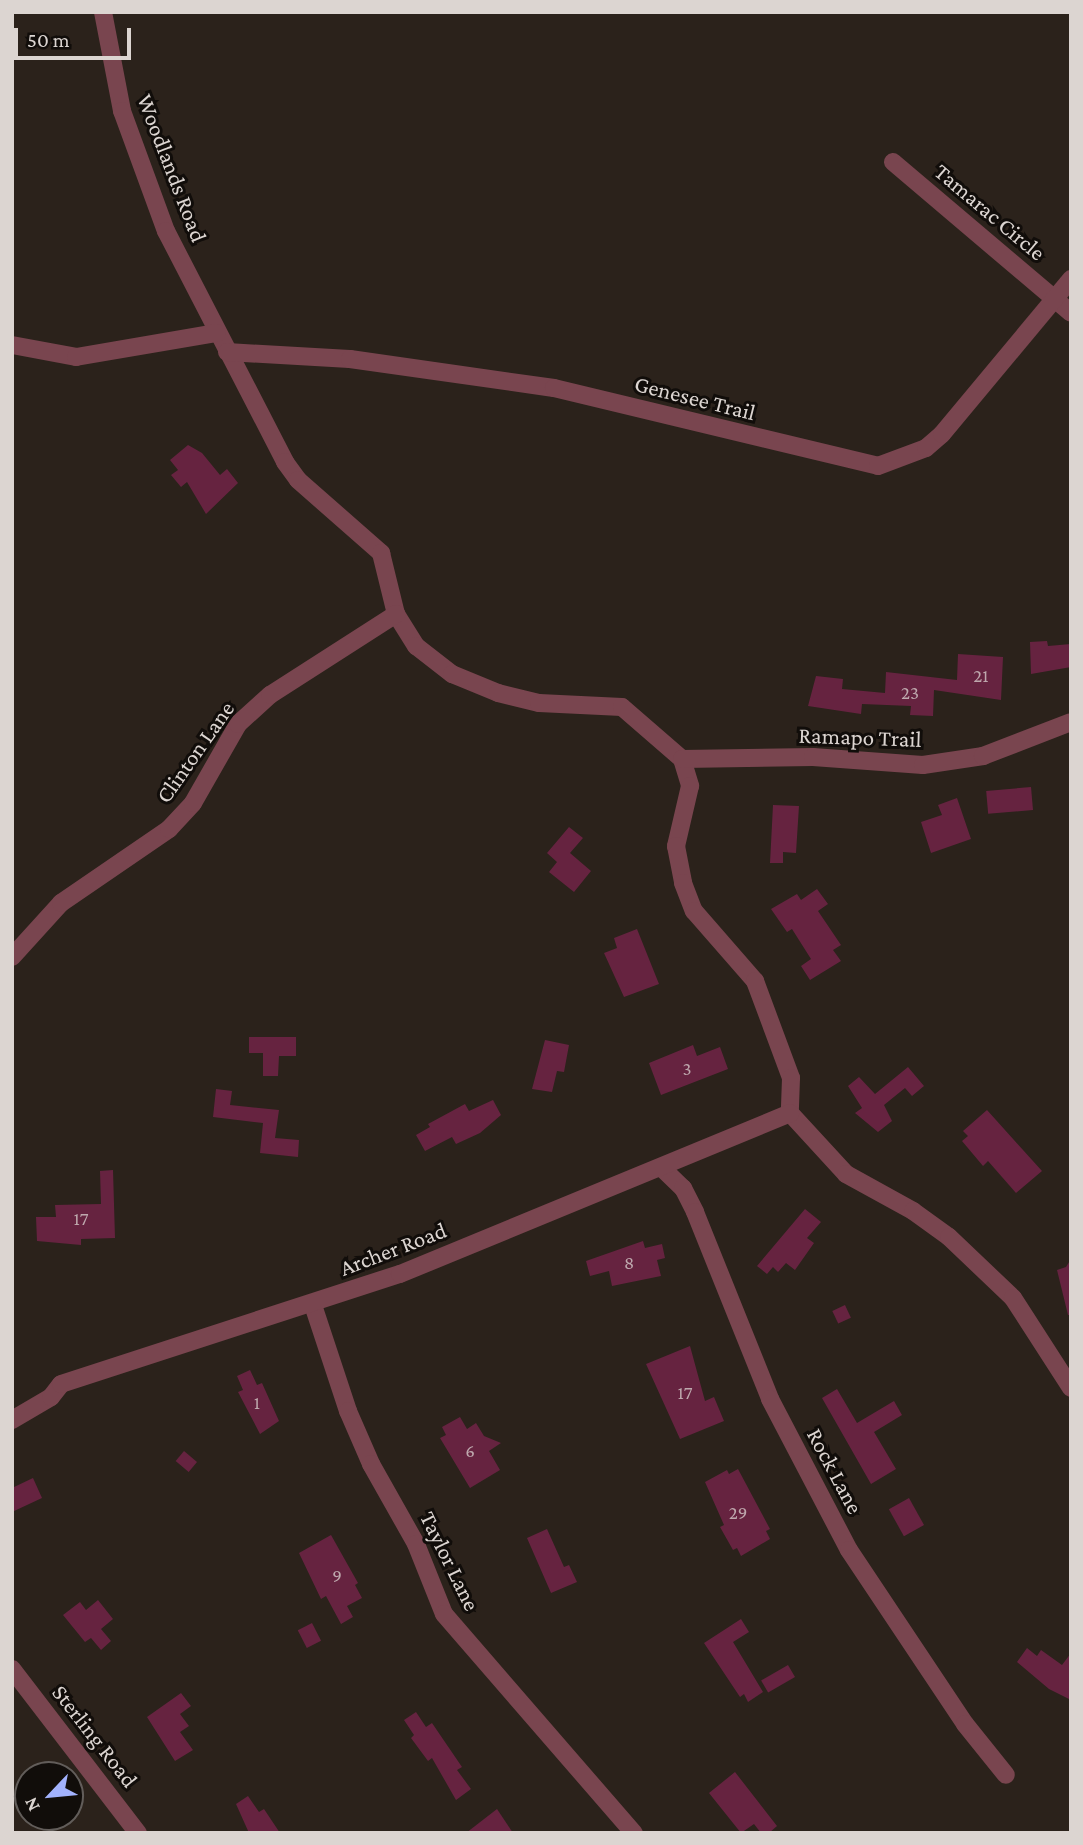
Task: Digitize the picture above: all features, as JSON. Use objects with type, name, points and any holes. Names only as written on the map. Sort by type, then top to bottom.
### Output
[{"type":"street","name":"Woodlands Road","points":[[103,12],[111,72],[166,231],[227,352],[298,480],[381,553],[396,614],[416,646],[452,674],[498,693],[539,703],[622,706],[682,759]]},
{"type":"street","name":"Tamarac Circle","points":[[893,162],[1071,313]]},
{"type":"street","name":"Genesee Trail","points":[[227,352],[350,359],[554,388],[878,466],[904,459],[942,434],[1071,279]]},
{"type":"street","points":[[12,345],[76,357],[218,333]]},
{"type":"street","name":"Clinton Lane","points":[[12,957],[61,903],[169,829],[193,803],[238,724],[270,695],[396,614]]},
{"type":"street","name":"Ramapo Trail","points":[[682,759],[813,757],[923,765],[983,756],[1071,722]]},
{"type":"street","points":[[682,759],[690,786],[676,846],[683,883],[694,911],[755,981],[791,1078],[790,1113],[846,1174],[914,1211],[949,1237],[1013,1298],[1071,1388]]},
{"type":"street","name":"Archer Road","points":[[12,1420],[51,1397],[61,1384],[313,1305],[663,1169],[790,1113]]},
{"type":"street","name":"Rock Lane","points":[[663,1169],[683,1188],[770,1399],[849,1550],[965,1724],[1006,1775]]},
{"type":"street","name":"Taylor Lane","points":[[313,1305],[348,1411],[371,1464],[416,1544],[444,1614],[634,1833]]},
{"type":"street","name":"Sterling Road","points":[[12,1669],[138,1833]]},
{"type":"building","points":[[188,445],[202,453],[220,475],[227,469],[238,483],[206,514],[187,482],[181,487],[171,475],[178,470],[170,460]]},
{"type":"building","points":[[1047,641],[1048,646],[1071,644],[1071,667],[1031,674],[1030,642]]},
{"type":"building","points":[[958,654],[1003,657],[1001,700],[934,690],[933,716],[910,715],[911,706],[862,704],[861,714],[808,706],[816,676],[843,679],[842,689],[885,693],[886,672],[957,680]]},
{"type":"building","points":[[1031,787],[1033,810],[988,814],[986,791]]},
{"type":"building","points":[[957,798],[971,839],[931,853],[921,822],[942,815],[938,805]]},
{"type":"building","points":[[773,805],[799,806],[796,853],[783,852],[783,863],[770,863]]},
{"type":"building","points":[[569,827],[583,838],[570,853],[591,871],[574,892],[549,872],[557,862],[547,853]]},
{"type":"building","points":[[817,889],[828,904],[818,911],[841,945],[833,950],[841,961],[810,980],[801,966],[811,959],[792,929],[787,932],[771,909],[797,894],[801,900]]},
{"type":"building","points":[[637,929],[659,984],[624,997],[604,953],[617,948],[614,938]]},
{"type":"building","points":[[249,1037],[296,1037],[296,1056],[279,1056],[278,1076],[263,1076],[263,1053],[249,1053]]},
{"type":"building","points":[[545,1040],[569,1045],[564,1072],[557,1071],[552,1092],[532,1089]]},
{"type":"building","points":[[693,1045],[697,1056],[720,1047],[728,1069],[661,1095],[649,1063]]},
{"type":"building","points":[[908,1067],[924,1086],[912,1096],[905,1088],[884,1105],[892,1121],[878,1132],[855,1113],[862,1108],[848,1086],[859,1077],[875,1094]]},
{"type":"building","points":[[216,1089],[232,1091],[230,1105],[279,1110],[275,1138],[299,1140],[298,1157],[260,1153],[263,1123],[213,1117]]},
{"type":"building","points":[[493,1100],[501,1115],[480,1133],[456,1144],[452,1137],[425,1151],[416,1135],[430,1127],[428,1124],[465,1104],[469,1111]]},
{"type":"building","points":[[987,1110],[1042,1171],[1016,1193],[988,1161],[983,1166],[962,1141],[968,1136],[963,1131]]},
{"type":"building","points":[[113,1170],[115,1238],[81,1239],[81,1245],[37,1241],[36,1217],[56,1217],[55,1205],[101,1204],[100,1171]]},
{"type":"building","points":[[805,1209],[821,1222],[807,1238],[814,1243],[795,1270],[786,1263],[778,1272],[773,1267],[767,1274],[757,1266]]},
{"type":"building","points":[[643,1241],[645,1248],[662,1244],[665,1258],[657,1260],[661,1276],[612,1286],[609,1271],[590,1276],[586,1261]]},
{"type":"building","points":[[1071,1259],[1071,1315],[1068,1315],[1057,1270],[1066,1267]]},
{"type":"building","points":[[845,1305],[851,1318],[838,1324],[832,1311]]},
{"type":"building","points":[[690,1346],[705,1401],[714,1397],[724,1421],[680,1439],[646,1364]]},
{"type":"building","points":[[250,1370],[257,1385],[262,1383],[279,1421],[260,1434],[238,1392],[243,1390],[237,1376]]},
{"type":"building","points":[[837,1389],[857,1423],[894,1401],[902,1415],[874,1432],[896,1469],[871,1484],[822,1398]]},
{"type":"building","points":[[460,1417],[467,1429],[476,1423],[484,1436],[501,1443],[489,1451],[500,1470],[470,1488],[440,1438],[446,1435],[442,1427]]},
{"type":"building","points":[[184,1451],[197,1462],[189,1472],[176,1461]]},
{"type":"building","points":[[738,1469],[770,1529],[766,1531],[770,1539],[741,1556],[737,1548],[733,1550],[720,1527],[724,1525],[705,1482],[727,1470],[729,1474]]},
{"type":"building","points":[[33,1478],[42,1498],[12,1512],[12,1488]]},
{"type":"building","points":[[909,1498],[924,1525],[904,1536],[889,1509]]},
{"type":"building","points":[[547,1529],[564,1567],[569,1565],[577,1582],[551,1593],[527,1538]]},
{"type":"building","points":[[331,1535],[358,1583],[355,1585],[362,1598],[347,1606],[353,1617],[341,1624],[326,1596],[321,1599],[299,1553]]},
{"type":"building","points":[[98,1600],[113,1619],[101,1629],[111,1641],[101,1650],[91,1638],[85,1642],[63,1615],[80,1602],[86,1610]]},
{"type":"building","points":[[741,1619],[749,1632],[733,1642],[763,1692],[748,1702],[744,1694],[740,1697],[704,1643]]},
{"type":"building","points":[[312,1623],[321,1641],[307,1648],[298,1630]]},
{"type":"building","points":[[1027,1648],[1037,1656],[1041,1650],[1062,1665],[1071,1653],[1071,1700],[1049,1689],[1017,1662]]},
{"type":"building","points":[[788,1665],[795,1677],[768,1693],[761,1680]]},
{"type":"building","points":[[181,1693],[191,1706],[180,1714],[189,1726],[180,1732],[193,1750],[175,1761],[147,1717]]},
{"type":"building","points":[[416,1712],[426,1727],[432,1723],[462,1767],[457,1770],[471,1789],[456,1800],[432,1758],[428,1761],[411,1738],[414,1735],[404,1720]]},
{"type":"building","points":[[735,1772],[777,1826],[769,1833],[761,1833],[754,1824],[741,1833],[709,1793]]},
{"type":"building","points":[[248,1796],[259,1812],[264,1809],[280,1833],[249,1833],[236,1804]]},
{"type":"building","points":[[497,1809],[513,1833],[466,1833]]}]
